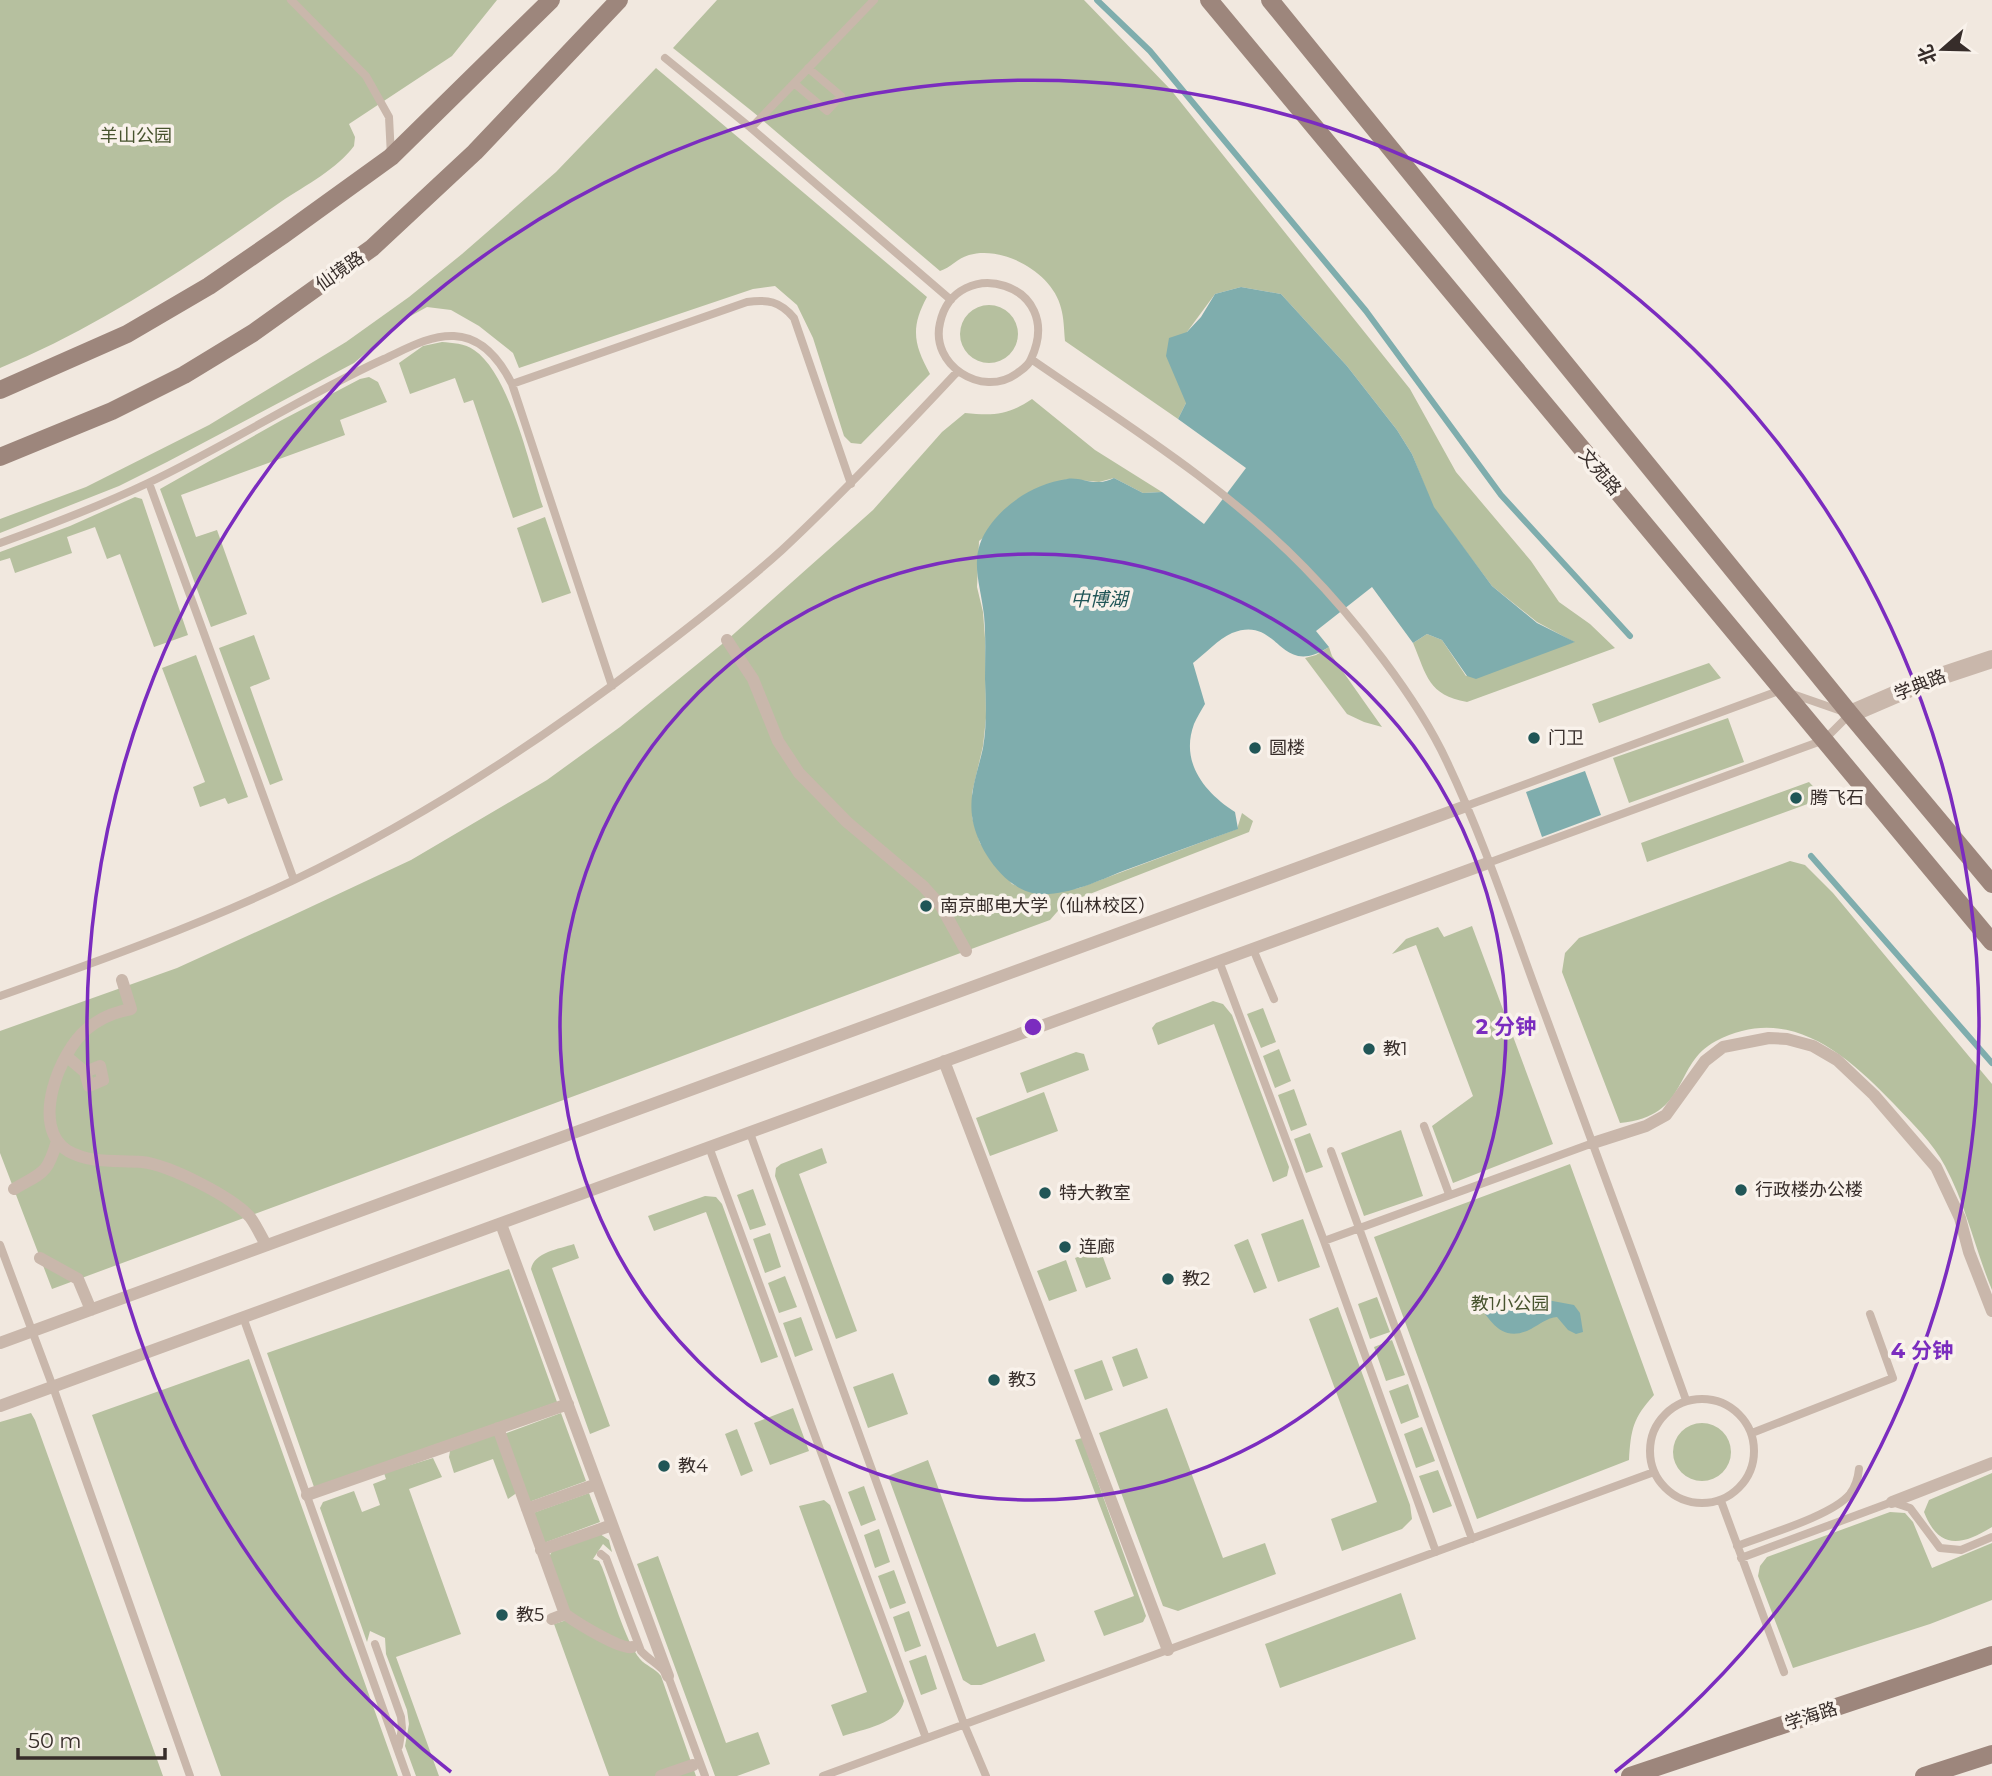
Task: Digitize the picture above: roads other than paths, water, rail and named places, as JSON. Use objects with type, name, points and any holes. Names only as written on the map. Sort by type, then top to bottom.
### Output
[{"type":"main road","points":[[0,390],[127,334],[197,293],[283,234],[391,157],[551,0]]},
{"type":"main road","name":"仙境路","points":[[0,457],[113,411],[184,375],[253,333],[372,248],[475,152],[619,0]]},
{"type":"main road","name":"文苑路","points":[[1209,0],[1992,942]]},
{"type":"main road","points":[[1270,0],[1850,714],[1992,884]]},
{"type":"main road","name":"学海路","points":[[1630,1776],[1992,1655]]},
{"type":"main road","points":[[1924,1776],[1992,1754]]},
{"type":"street","points":[[727,640],[752,679],[778,741],[799,773],[847,822],[923,886],[941,906],[966,951]]},
{"type":"street","name":"学典路","points":[[1850,714],[1929,680],[1992,659]]},
{"type":"street","points":[[0,1343],[1466,806]]},
{"type":"street","points":[[0,1406],[1489,863]]},
{"type":"street","points":[[122,980],[131,1009],[116,1012],[86,1030],[66,1056],[53,1083],[51,1125],[57,1141],[68,1151],[104,1162],[124,1160],[166,1166],[233,1204],[250,1217],[266,1245]]},
{"type":"street","points":[[1593,1143],[1646,1126],[1666,1115],[1705,1061],[1723,1047],[1769,1038],[1813,1046],[1837,1060],[1874,1095],[1936,1167],[1960,1218],[1969,1252],[1992,1311]]},
{"type":"street","points":[[66,1056],[85,1072]]},
{"type":"street","points":[[944,1061],[1168,1650]]},
{"type":"street","points":[[14,1189],[34,1179],[50,1165],[57,1141]]},
{"type":"street","points":[[501,1223],[668,1676]]},
{"type":"street","points":[[40,1258],[78,1279],[91,1310]]},
{"type":"street","points":[[307,1495],[568,1404]]},
{"type":"street","points":[[498,1428],[565,1614],[616,1644],[632,1647]]},
{"type":"street","points":[[1892,1502],[1992,1463]]},
{"type":"street","points":[[527,1509],[597,1484]]},
{"type":"street","points":[[541,1550],[612,1525]]},
{"type":"street","points":[[552,1619],[565,1614]]},
{"type":"street","points":[[661,1776],[693,1765]]},
{"type":"lane","points":[[291,0],[366,76],[389,117],[391,157]]},
{"type":"lane","points":[[751,128],[874,0]]},
{"type":"lane","points":[[665,58],[751,128],[951,300]]},
{"type":"lane","points":[[794,83],[827,111],[841,96],[808,68]]},
{"type":"lane","points":[[998,283],[1022,294],[1037,315],[1039,342],[1031,359],[1028,365],[1007,381],[981,383],[957,372],[942,350],[940,337],[939,324],[951,300],[972,285],[998,283]]},
{"type":"lane","points":[[512,384],[747,302],[766,299],[785,307],[794,318],[851,484]]},
{"type":"lane","points":[[0,543],[149,483],[350,375],[432,338],[451,335],[470,338],[497,359],[512,384],[612,686]]},
{"type":"lane","points":[[1031,359],[1171,456],[1241,509],[1296,559],[1333,598],[1380,657],[1419,713],[1446,760],[1489,863],[1686,1400]]},
{"type":"lane","points":[[0,996],[215,916],[294,880],[386,833],[539,740],[706,615],[779,552],[851,484],[957,372]]},
{"type":"lane","points":[[149,483],[294,880]]},
{"type":"lane","points":[[1466,806],[1781,690],[1850,714],[1824,740],[1489,863]]},
{"type":"lane","points":[[1253,949],[1274,999]]},
{"type":"lane","points":[[1219,961],[1436,1552]]},
{"type":"lane","points":[[1424,1126],[1449,1194]]},
{"type":"lane","points":[[750,1133],[964,1724],[986,1776]]},
{"type":"lane","points":[[1324,1241],[1593,1143]]},
{"type":"lane","points":[[709,1147],[926,1738]]},
{"type":"lane","points":[[1331,1152],[1472,1539]]},
{"type":"lane","points":[[0,1245],[190,1776]]},
{"type":"lane","points":[[1752,1433],[1893,1378],[1870,1314]]},
{"type":"lane","points":[[243,1318],[407,1776]]},
{"type":"lane","points":[[1712,1398],[1736,1410],[1752,1433],[1755,1460],[1743,1485],[1721,1501],[1693,1503],[1669,1492],[1654,1472],[1650,1442],[1662,1417],[1686,1400],[1712,1398]]},
{"type":"lane","points":[[1737,1546],[1833,1509],[1849,1495],[1858,1482],[1859,1469]]},
{"type":"lane","points":[[823,1776],[1654,1472]]},
{"type":"lane","points":[[1721,1501],[1784,1671]]},
{"type":"lane","points":[[1741,1558],[1892,1502],[1910,1507],[1940,1548],[1961,1550],[1992,1536]]},
{"type":"lane","points":[[601,1554],[606,1558],[641,1651],[649,1660],[661,1665],[668,1676],[705,1776]]},
{"type":"lane","points":[[375,1644],[401,1717],[399,1753]]},
{"type":"water","name":"中博湖","points":[[1241,287],[1281,294],[1347,366],[1397,430],[1412,454],[1434,507],[1492,586],[1537,623],[1575,642],[1476,679],[1467,676],[1442,640],[1427,634],[1413,643],[1372,587],[1316,631],[1329,647],[1312,655],[1299,656],[1289,652],[1260,632],[1248,630],[1232,633],[1193,663],[1205,704],[1194,724],[1190,751],[1198,775],[1205,785],[1235,812],[1238,829],[1073,890],[1052,894],[1028,892],[1016,886],[995,867],[980,842],[972,816],[973,790],[986,722],[985,623],[977,568],[979,546],[998,515],[1015,500],[1045,484],[1067,479],[1099,482],[1114,478],[1143,493],[1162,492],[1204,524],[1246,468],[1178,419],[1186,403],[1166,356],[1169,338],[1187,332],[1201,317],[1215,294]]},
{"type":"water","points":[[1585,771],[1601,815],[1542,837],[1526,792]]},
{"type":"water","points":[[1484,1292],[1498,1300],[1531,1297],[1574,1305],[1580,1313],[1583,1332],[1576,1334],[1568,1330],[1557,1317],[1521,1333],[1504,1332],[1492,1322],[1475,1299],[1477,1293]]},
{"type":"waterway","points":[[1097,0],[1150,51],[1366,311],[1501,495],[1630,636]]},
{"type":"waterway","points":[[1811,856],[1992,1063]]},
{"type":"place","name":"门卫","points":[[1534,738]]},
{"type":"place","name":"圆楼","points":[[1255,748]]},
{"type":"place","name":"腾飞石","points":[[1796,798]]},
{"type":"place","name":"南京邮电大学（仙林校区）","points":[[926,906]]},
{"type":"place","name":"教1","points":[[1369,1049]]},
{"type":"place","name":"行政楼办公楼","points":[[1741,1190]]},
{"type":"place","name":"特大教室","points":[[1045,1193]]},
{"type":"place","name":"连廊","points":[[1065,1247]]},
{"type":"place","name":"教2","points":[[1168,1279]]},
{"type":"place","name":"教3","points":[[994,1380]]},
{"type":"place","name":"教4","points":[[664,1466]]},
{"type":"place","name":"教5","points":[[502,1615]]},
{"type":"park label","name":"羊山公园","points":[[136,136]]},
{"type":"park label","name":"教1小公园","points":[[1510,1304]]}]
